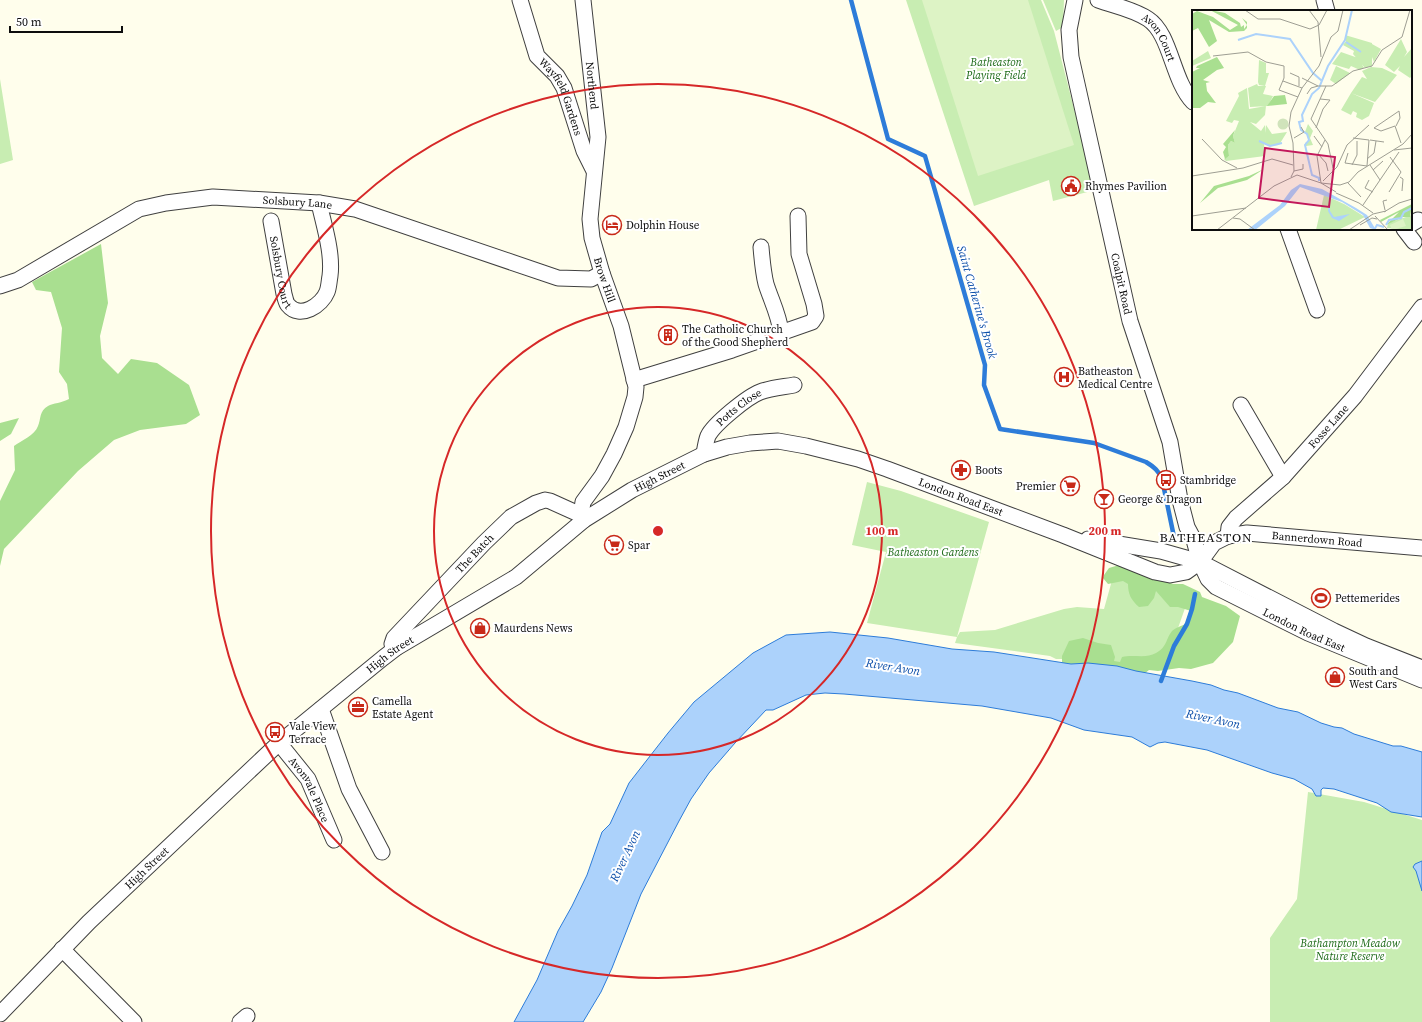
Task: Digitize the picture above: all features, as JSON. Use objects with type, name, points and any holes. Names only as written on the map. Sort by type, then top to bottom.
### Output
[{"type":"street","name":"Wayfield Gardens","points":[[520,0],[537,56],[557,76],[564,88],[584,151],[594,171]]},
{"type":"street","name":"Northend","points":[[583,0],[598,137],[594,171]]},
{"type":"street","name":"Coalpit Road","points":[[1075,0],[1069,30],[1070,57],[1130,321],[1170,442],[1180,500],[1200,562]]},
{"type":"street","name":"Avon Court","points":[[1098,0],[1135,11],[1149,19],[1162,36],[1184,91],[1192,101]]},
{"type":"street","points":[[1324,0],[1326,10]]},
{"type":"street","name":"Brow Hill","points":[[594,171],[590,219],[592,238],[602,273],[621,326],[635,384]]},
{"type":"street","name":"Solsbury Lane","points":[[0,286],[18,280],[139,209],[166,202],[213,197],[319,204],[355,209],[558,278],[591,279],[602,273]]},
{"type":"street","name":"Solsbury Court","points":[[271,221],[284,294],[288,305],[298,311],[306,311],[320,304],[327,292],[330,274],[329,250],[319,204]]},
{"type":"street","points":[[582,518],[583,502],[602,476],[626,427],[635,397],[635,384],[812,322],[816,316],[814,304],[799,254],[798,216]]},
{"type":"street","points":[[1288,230],[1317,310]]},
{"type":"street","points":[[1405,230],[1414,242]]},
{"type":"street","points":[[761,247],[766,284],[781,332]]},
{"type":"street","name":"Fosse Lane","points":[[1228,536],[1229,528],[1236,518],[1283,477],[1355,396],[1422,307]]},
{"type":"street","name":"Potts Close","points":[[704,454],[710,433],[725,417],[747,398],[762,391],[794,385]]},
{"type":"street","points":[[1241,405],[1283,477]]},
{"type":"street","name":"High Street","points":[[0,1014],[62,949],[279,743],[396,648],[516,577],[582,518],[632,490],[704,454],[727,447],[750,443],[778,442],[806,446],[858,459]]},
{"type":"street","name":"London Road East","points":[[858,459],[1063,535],[1138,566],[1163,574],[1170,575],[1186,572],[1200,562]]},
{"type":"street","name":"The Batch","points":[[396,648],[392,644],[394,638],[484,543],[511,517],[536,503],[550,500],[582,518]]},
{"type":"street","name":"Bannerdown Road","points":[[1200,562],[1214,543],[1228,536],[1247,533],[1422,548]]},
{"type":"street","name":"London Road East","points":[[1063,535],[1155,550],[1200,562],[1334,631],[1366,646],[1422,668]]},
{"type":"street","name":"London Road East","points":[[1200,562],[1208,579],[1216,587],[1308,633],[1422,680]]},
{"type":"street","points":[[321,709],[349,789],[382,852]]},
{"type":"street","name":"Avonvale Place","points":[[279,743],[308,779],[334,840]]},
{"type":"street","points":[[62,949],[134,1022]]},
{"type":"green space","name":"Batheaston Playing Field","points":[[906,0],[1041,0],[1054,31],[1095,190],[1053,201],[1049,180],[974,206]]},
{"type":"green space","name":"Batheaston Playing Field","points":[[922,0],[1028,0],[1074,145],[978,176]]},
{"type":"green space","points":[[1043,0],[1064,0],[1063,27],[1056,31]]},
{"type":"green space","points":[[0,79],[13,160],[0,164]]},
{"type":"green space","points":[[101,244],[108,303],[100,336],[102,358],[118,374],[131,359],[157,363],[189,385],[200,415],[186,424],[140,430],[114,440],[78,471],[4,549],[0,566],[0,501],[15,470],[14,446],[28,438],[34,432],[45,408],[69,399],[67,384],[59,372],[62,328],[51,292],[36,290],[32,282]]},
{"type":"green space","points":[[19,418],[11,434],[0,441],[0,423]]},
{"type":"green space","name":"Batheaston Gardens","points":[[867,482],[901,491],[989,522],[957,637],[867,623],[886,552],[852,545]]},
{"type":"green space","points":[[1126,563],[1173,584],[1183,584],[1200,592],[1202,597],[1226,606],[1240,616],[1233,642],[1213,663],[1191,669],[1179,668],[1158,671],[1149,670],[1135,681],[1062,668],[1062,656],[1069,641],[1083,638],[1098,643],[1111,645],[1115,657],[1114,661],[1120,662],[1122,657],[1148,656],[1156,653],[1163,648],[1172,631],[1186,624],[1191,611],[1178,607],[1170,607],[1156,591],[1154,598],[1148,606],[1139,607],[1130,597],[1128,584],[1123,581],[1108,584],[1103,578],[1109,568]]},
{"type":"green space","points":[[1114,573],[1190,594],[1164,668],[1056,659],[1050,656],[955,643],[960,632],[995,630],[1064,609],[1077,607],[1104,609]]},
{"type":"green space","name":"Bathampton Meadow Nature Reserve","points":[[1308,792],[1364,802],[1422,820],[1422,1022],[1270,1022],[1270,938],[1297,899]]},
{"type":"water","name":"River Avon","points":[[830,632],[888,638],[952,649],[994,652],[1071,664],[1088,663],[1117,666],[1211,685],[1238,693],[1278,708],[1298,712],[1321,723],[1342,728],[1354,734],[1393,746],[1401,746],[1422,752],[1422,817],[1391,812],[1377,803],[1334,789],[1323,788],[1321,790],[1321,796],[1316,796],[1312,789],[1294,779],[1272,773],[1207,750],[1165,742],[1158,743],[1150,747],[1132,737],[1084,730],[1051,718],[982,706],[844,694],[825,693],[806,695],[773,710],[766,710],[709,773],[691,799],[641,894],[612,968],[601,992],[583,1022],[514,1022],[537,980],[558,931],[587,875],[602,832],[610,824],[629,783],[668,733],[694,702],[753,653],[786,635]]},
{"type":"water","points":[[1422,861],[1422,891],[1416,871],[1413,867],[1415,864]]},
{"type":"waterway","name":"Saint Catherine's Brook","points":[[851,0],[888,139],[925,156],[985,365],[984,385],[1000,429],[1094,443],[1146,462],[1156,469],[1162,479],[1174,537]]},
{"type":"waterway","name":"Saint Catherine's Brook","points":[[1161,681],[1174,646],[1187,624],[1195,594]]},
{"type":"place","name":"Rhymes Pavilion","points":[[1071,186]]},
{"type":"place","name":"Dolphin House","points":[[612,225]]},
{"type":"place","name":"The Catholic Church of the Good Shepherd","points":[[668,335]]},
{"type":"place","name":"Batheaston Medical Centre","points":[[1064,377]]},
{"type":"place","name":"Boots","points":[[961,470]]},
{"type":"place","name":"Stambridge","points":[[1166,480]]},
{"type":"place","name":"Premier","points":[[1070,486]]},
{"type":"place","name":"George & Dragon","points":[[1104,499]]},
{"type":"place","name":"Spar","points":[[614,545]]},
{"type":"place","name":"Pettemerides","points":[[1321,598]]},
{"type":"place","name":"Maurdens News","points":[[480,628]]},
{"type":"place","name":"South and West Cars","points":[[1335,677]]},
{"type":"place","name":"Camella Estate Agent","points":[[358,707]]},
{"type":"place","name":"Vale View Terrace","points":[[275,732]]},
{"type":"district","name":"BATHEASTON","points":[[1206,537]]}]
